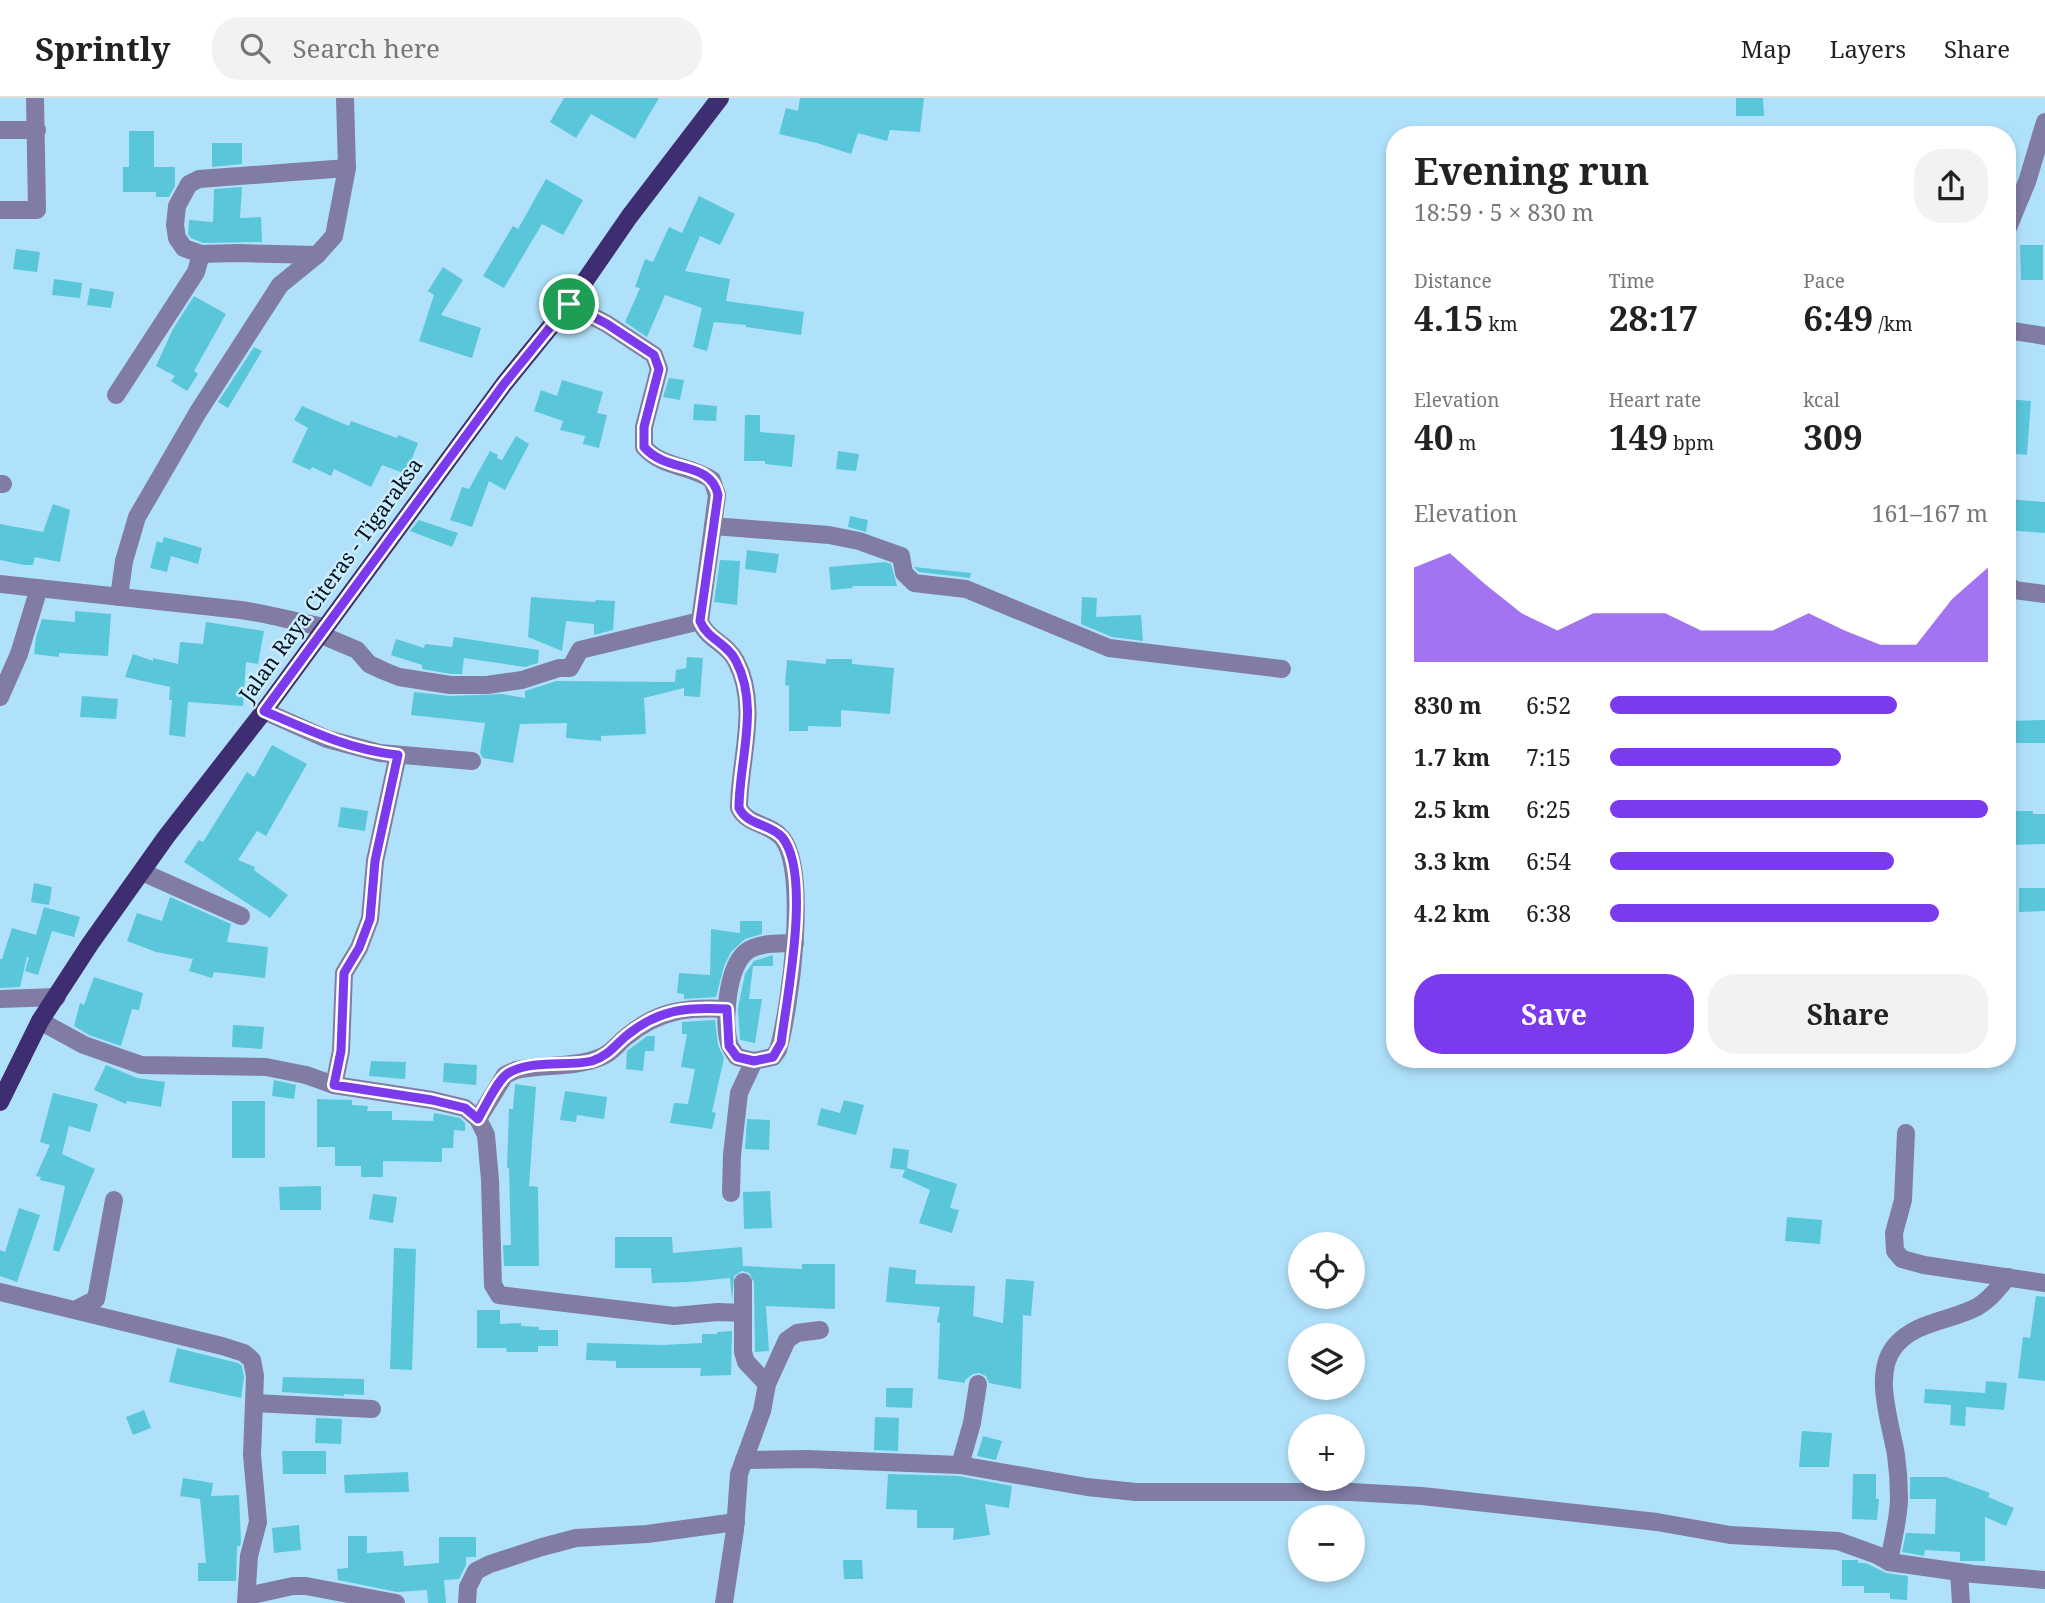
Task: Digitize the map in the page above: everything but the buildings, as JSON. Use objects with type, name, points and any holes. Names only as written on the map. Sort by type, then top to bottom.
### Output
[{"type":"main road","name":"Jalan Raya Citeras - Tigaraksa","points":[[0,1102],[40,1021],[90,944],[504,384],[569,304],[629,217],[720,98]]},
{"type":"street","points":[[0,210],[37,211],[35,98]]},
{"type":"street","points":[[120,597],[124,561],[137,517],[205,401],[280,285],[317,255],[334,236],[347,168],[345,98]]},
{"type":"street","points":[[2016,208],[2045,122]]},
{"type":"street","points":[[0,130],[37,130]]},
{"type":"street","points":[[317,255],[201,254],[184,248],[177,238],[177,206],[189,184],[198,178],[347,168]]},
{"type":"street","points":[[116,395],[196,272],[201,254]]},
{"type":"street","points":[[569,304],[607,324],[654,355],[659,369],[644,427],[644,447],[664,463],[693,470],[712,480],[718,495],[700,621],[703,629],[731,653],[740,670],[747,707],[739,808],[743,816],[782,837],[792,856],[797,909],[794,943],[778,1051],[773,1057],[754,1061],[737,1057],[729,1046],[727,1009],[734,968],[747,951],[756,946],[794,943]]},
{"type":"street","points":[[2016,331],[2045,336]]},
{"type":"street","points":[[713,526],[829,535],[859,541],[901,556],[904,573],[914,583],[966,589],[1109,648],[1282,670]]},
{"type":"street","points":[[0,584],[278,616],[321,630],[357,650],[369,664],[399,677],[450,685],[487,685],[522,680],[559,668],[570,668],[580,650],[700,621]]},
{"type":"street","points":[[0,697],[19,654],[39,588]]},
{"type":"street","points":[[2016,590],[2045,594]]},
{"type":"street","points":[[264,711],[327,739],[380,753],[472,761]]},
{"type":"street","points":[[334,1085],[341,1051],[344,973],[359,948],[370,919],[375,861],[398,755]]},
{"type":"street","points":[[142,872],[241,916]]},
{"type":"street","points":[[0,999],[57,997]]},
{"type":"street","points":[[478,1119],[505,1075],[516,1070],[590,1061],[605,1056],[626,1036],[660,1015],[690,1007],[727,1009]]},
{"type":"street","points":[[40,1021],[84,1045],[141,1065],[266,1067],[306,1075],[334,1085],[432,1100],[465,1108],[478,1119],[486,1135],[491,1190],[493,1285],[499,1295],[674,1316],[743,1313]]},
{"type":"street","points":[[731,1193],[739,1093],[754,1061]]},
{"type":"street","points":[[1906,1133],[1903,1200],[1894,1233],[1895,1251],[1902,1259],[1924,1265],[2045,1283]]},
{"type":"street","points":[[77,1309],[96,1299],[114,1200]]},
{"type":"street","points":[[1889,1562],[1899,1501],[1896,1456],[1884,1380],[1887,1362],[1894,1347],[1907,1335],[1975,1308],[1988,1300],[2008,1277]]},
{"type":"street","points":[[743,1282],[743,1352],[746,1362],[767,1384]]},
{"type":"street","points":[[0,1292],[77,1309],[244,1353],[252,1360],[255,1376],[252,1455],[258,1522],[249,1556],[246,1599],[293,1587],[306,1587],[396,1603]]},
{"type":"street","points":[[724,1603],[736,1522],[739,1474],[762,1412],[767,1384],[787,1340],[797,1333],[820,1330]]},
{"type":"street","points":[[960,1465],[972,1423],[978,1384]]},
{"type":"street","points":[[254,1403],[372,1409]]},
{"type":"street","points":[[744,1460],[960,1465],[1087,1487],[1136,1492],[1351,1492],[1422,1496],[1657,1522],[1730,1535],[1838,1541],[1889,1562],[2045,1580]]},
{"type":"street","points":[[467,1603],[468,1587],[476,1571],[542,1546],[576,1538],[657,1533],[736,1522]]},
{"type":"street","points":[[1959,1572],[1961,1603]]},
{"type":"route","points":[[569,304],[607,324],[654,355],[659,369],[644,427],[644,447],[664,463],[702,473],[716,486],[718,495],[700,621],[703,629],[731,653],[740,670],[747,707],[739,808],[743,816],[782,837],[792,856],[797,909],[794,943],[781,1043],[773,1057],[754,1061],[737,1057],[729,1046],[727,1009],[690,1007],[660,1015],[626,1036],[605,1056],[590,1061],[529,1067],[505,1075],[478,1119],[465,1108],[432,1100],[334,1085],[341,1051],[344,973],[359,948],[370,919],[375,861],[398,755],[327,739],[264,711],[504,384],[569,304]]}]
